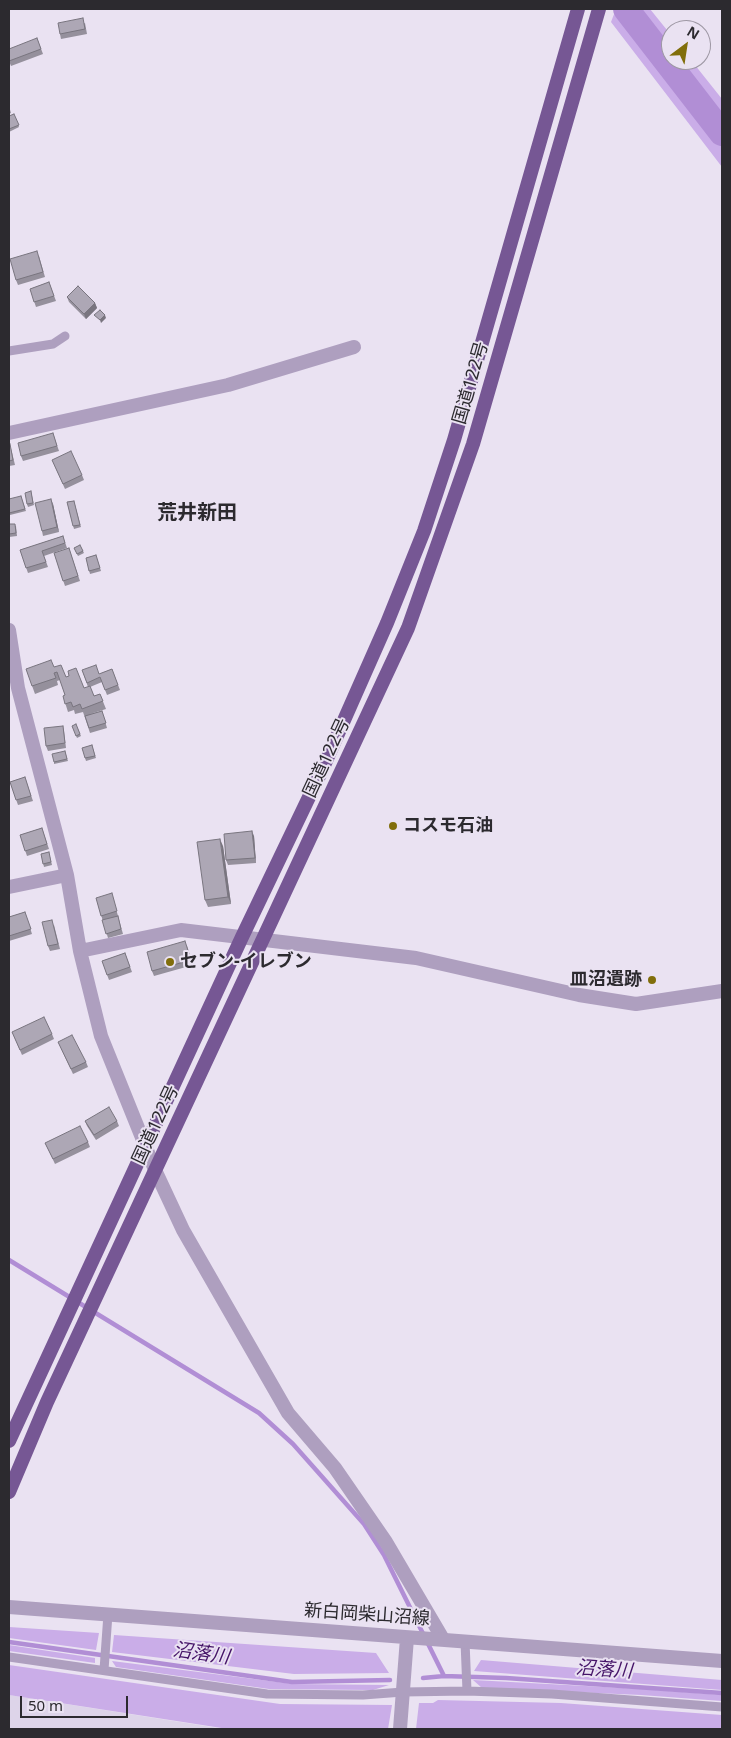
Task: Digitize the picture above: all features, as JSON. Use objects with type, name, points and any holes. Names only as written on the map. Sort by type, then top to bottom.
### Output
[{"type":"highway","name":"国道122号","points":[[9,1441],[242,937],[326,762],[387,623],[424,531],[454,440],[578,9]]},
{"type":"highway","name":"国道122号","points":[[9,1492],[47,1402],[408,628],[473,444],[598,10]]},
{"type":"street","points":[[9,433],[228,385],[354,347]]},
{"type":"street","points":[[9,630],[18,688],[67,876],[80,951],[101,1036],[155,1170],[183,1230],[288,1413],[335,1468],[386,1542],[443,1639]]},
{"type":"street","points":[[9,888],[67,876]]},
{"type":"street","points":[[80,951],[181,930],[416,958],[579,995],[636,1004],[722,991]]},
{"type":"street","name":"新白岡柴山沼線","points":[[9,1607],[722,1661]]},
{"type":"street","points":[[400,1729],[407,1638]]},
{"type":"lane","points":[[9,351],[53,344],[65,336]]},
{"type":"lane","points":[[105,1667],[108,1614]]},
{"type":"lane","points":[[465,1641],[466,1687]]},
{"type":"lane","points":[[9,1657],[105,1667],[267,1694],[363,1695],[466,1687],[722,1707]]},
{"type":"shaded area","points":[[616,9],[661,60],[661,70],[669,70],[722,143],[722,167],[611,22]]},
{"type":"shaded area","points":[[635,9],[650,9],[661,23],[661,43]]},
{"type":"shaded area","points":[[682,70],[699,70],[722,99],[722,124]]},
{"type":"shaded area","points":[[9,1627],[99,1633],[96,1650],[9,1638]]},
{"type":"shaded area","points":[[114,1635],[376,1653],[389,1673],[294,1674],[112,1652]]},
{"type":"shaded area","points":[[9,1645],[95,1658],[95,1663],[9,1651]]},
{"type":"shaded area","points":[[481,1660],[722,1680],[722,1690],[474,1671]]},
{"type":"shaded area","points":[[112,1661],[293,1684],[389,1685],[373,1690],[269,1689],[116,1667]]},
{"type":"shaded area","points":[[9,1665],[280,1704],[392,1705],[388,1729],[228,1729],[9,1695]]},
{"type":"shaded area","points":[[473,1680],[722,1695],[722,1701],[641,1695],[482,1688]]},
{"type":"shaded area","points":[[9,1695],[224,1729],[9,1729]]},
{"type":"shaded area","points":[[438,1700],[561,1703],[722,1715],[722,1729],[416,1729],[419,1703],[433,1703]]},
{"type":"building","points":[[83,18],[85,29],[60,34],[58,23]]},
{"type":"building","points":[[37,38],[41,49],[9,61],[9,49]]},
{"type":"building","points":[[14,114],[19,125],[9,129],[9,116]]},
{"type":"building","points":[[37,251],[43,272],[16,280],[10,259]]},
{"type":"building","points":[[49,282],[54,296],[34,302],[30,289]]},
{"type":"building","points":[[78,286],[95,303],[84,314],[67,297]]},
{"type":"building","points":[[100,310],[105,315],[100,320],[94,315]]},
{"type":"building","points":[[53,433],[57,446],[21,456],[18,443]]},
{"type":"building","points":[[9,445],[13,460],[9,461]]},
{"type":"building","points":[[71,451],[82,475],[63,484],[52,460]]},
{"type":"building","points":[[31,491],[33,503],[27,504],[25,493]]},
{"type":"building","points":[[21,496],[25,509],[9,513],[9,499]]},
{"type":"building","points":[[51,499],[57,527],[42,531],[35,503]]},
{"type":"building","points":[[74,501],[80,525],[73,526],[67,502]]},
{"type":"building","points":[[9,524],[15,524],[16,533],[9,534]]},
{"type":"building","points":[[63,536],[65,543],[42,551],[46,562],[26,568],[20,550]]},
{"type":"building","points":[[80,545],[83,551],[77,554],[74,548]]},
{"type":"building","points":[[69,548],[78,576],[63,581],[54,553]]},
{"type":"building","points":[[96,555],[100,568],[89,571],[86,558]]},
{"type":"building","points":[[51,660],[54,667],[61,665],[66,677],[69,676],[68,671],[76,668],[84,688],[90,686],[94,696],[100,694],[103,701],[82,709],[80,704],[73,707],[71,702],[65,704],[63,696],[65,695],[57,672],[54,673],[56,678],[32,686],[26,669]]},
{"type":"building","points":[[96,665],[99,674],[112,669],[118,685],[105,690],[100,677],[87,683],[82,670]]},
{"type":"building","points":[[102,711],[106,723],[89,728],[85,716]]},
{"type":"building","points":[[76,724],[80,734],[76,736],[72,726]]},
{"type":"building","points":[[63,726],[65,743],[46,746],[44,728]]},
{"type":"building","points":[[92,745],[95,756],[85,758],[82,748]]},
{"type":"building","points":[[65,751],[67,759],[54,762],[52,754]]},
{"type":"building","points":[[25,777],[31,796],[16,800],[10,782]]},
{"type":"building","points":[[42,828],[47,844],[25,851],[20,835]]},
{"type":"building","points":[[252,831],[255,858],[226,860],[224,834]]},
{"type":"building","points":[[220,839],[228,897],[205,900],[197,842]]},
{"type":"building","points":[[49,852],[51,862],[43,864],[41,854]]},
{"type":"building","points":[[112,893],[117,911],[101,916],[96,898]]},
{"type":"building","points":[[25,912],[31,929],[9,936],[9,917]]},
{"type":"building","points":[[118,916],[121,929],[106,934],[102,920]]},
{"type":"building","points":[[52,920],[58,944],[48,946],[42,922]]},
{"type":"building","points":[[185,941],[191,960],[152,971],[147,952]]},
{"type":"building","points":[[125,953],[130,967],[107,975],[102,961]]},
{"type":"building","points":[[44,1017],[52,1034],[20,1050],[12,1032]]},
{"type":"building","points":[[72,1035],[86,1062],[71,1069],[58,1042]]},
{"type":"building","points":[[109,1107],[117,1121],[94,1135],[85,1121]]},
{"type":"building","points":[[80,1126],[88,1142],[53,1159],[45,1143]]},
{"type":"waterway","points":[[626,9],[722,133]]},
{"type":"waterway","points":[[9,1260],[259,1413],[293,1444],[364,1524],[384,1555],[444,1676]]},
{"type":"waterway","name":"沼落川","points":[[9,1642],[292,1682],[390,1680]]},
{"type":"waterway","name":"沼落川","points":[[423,1678],[444,1676],[506,1678],[722,1693]]},
{"type":"place","name":"コスモ石油","points":[[393,826]]},
{"type":"place","name":"セブン-イレブン","points":[[170,962]]},
{"type":"place","name":"皿沼遺跡","points":[[652,980]]},
{"type":"district","name":"荒井新田","points":[[197,513]]}]
